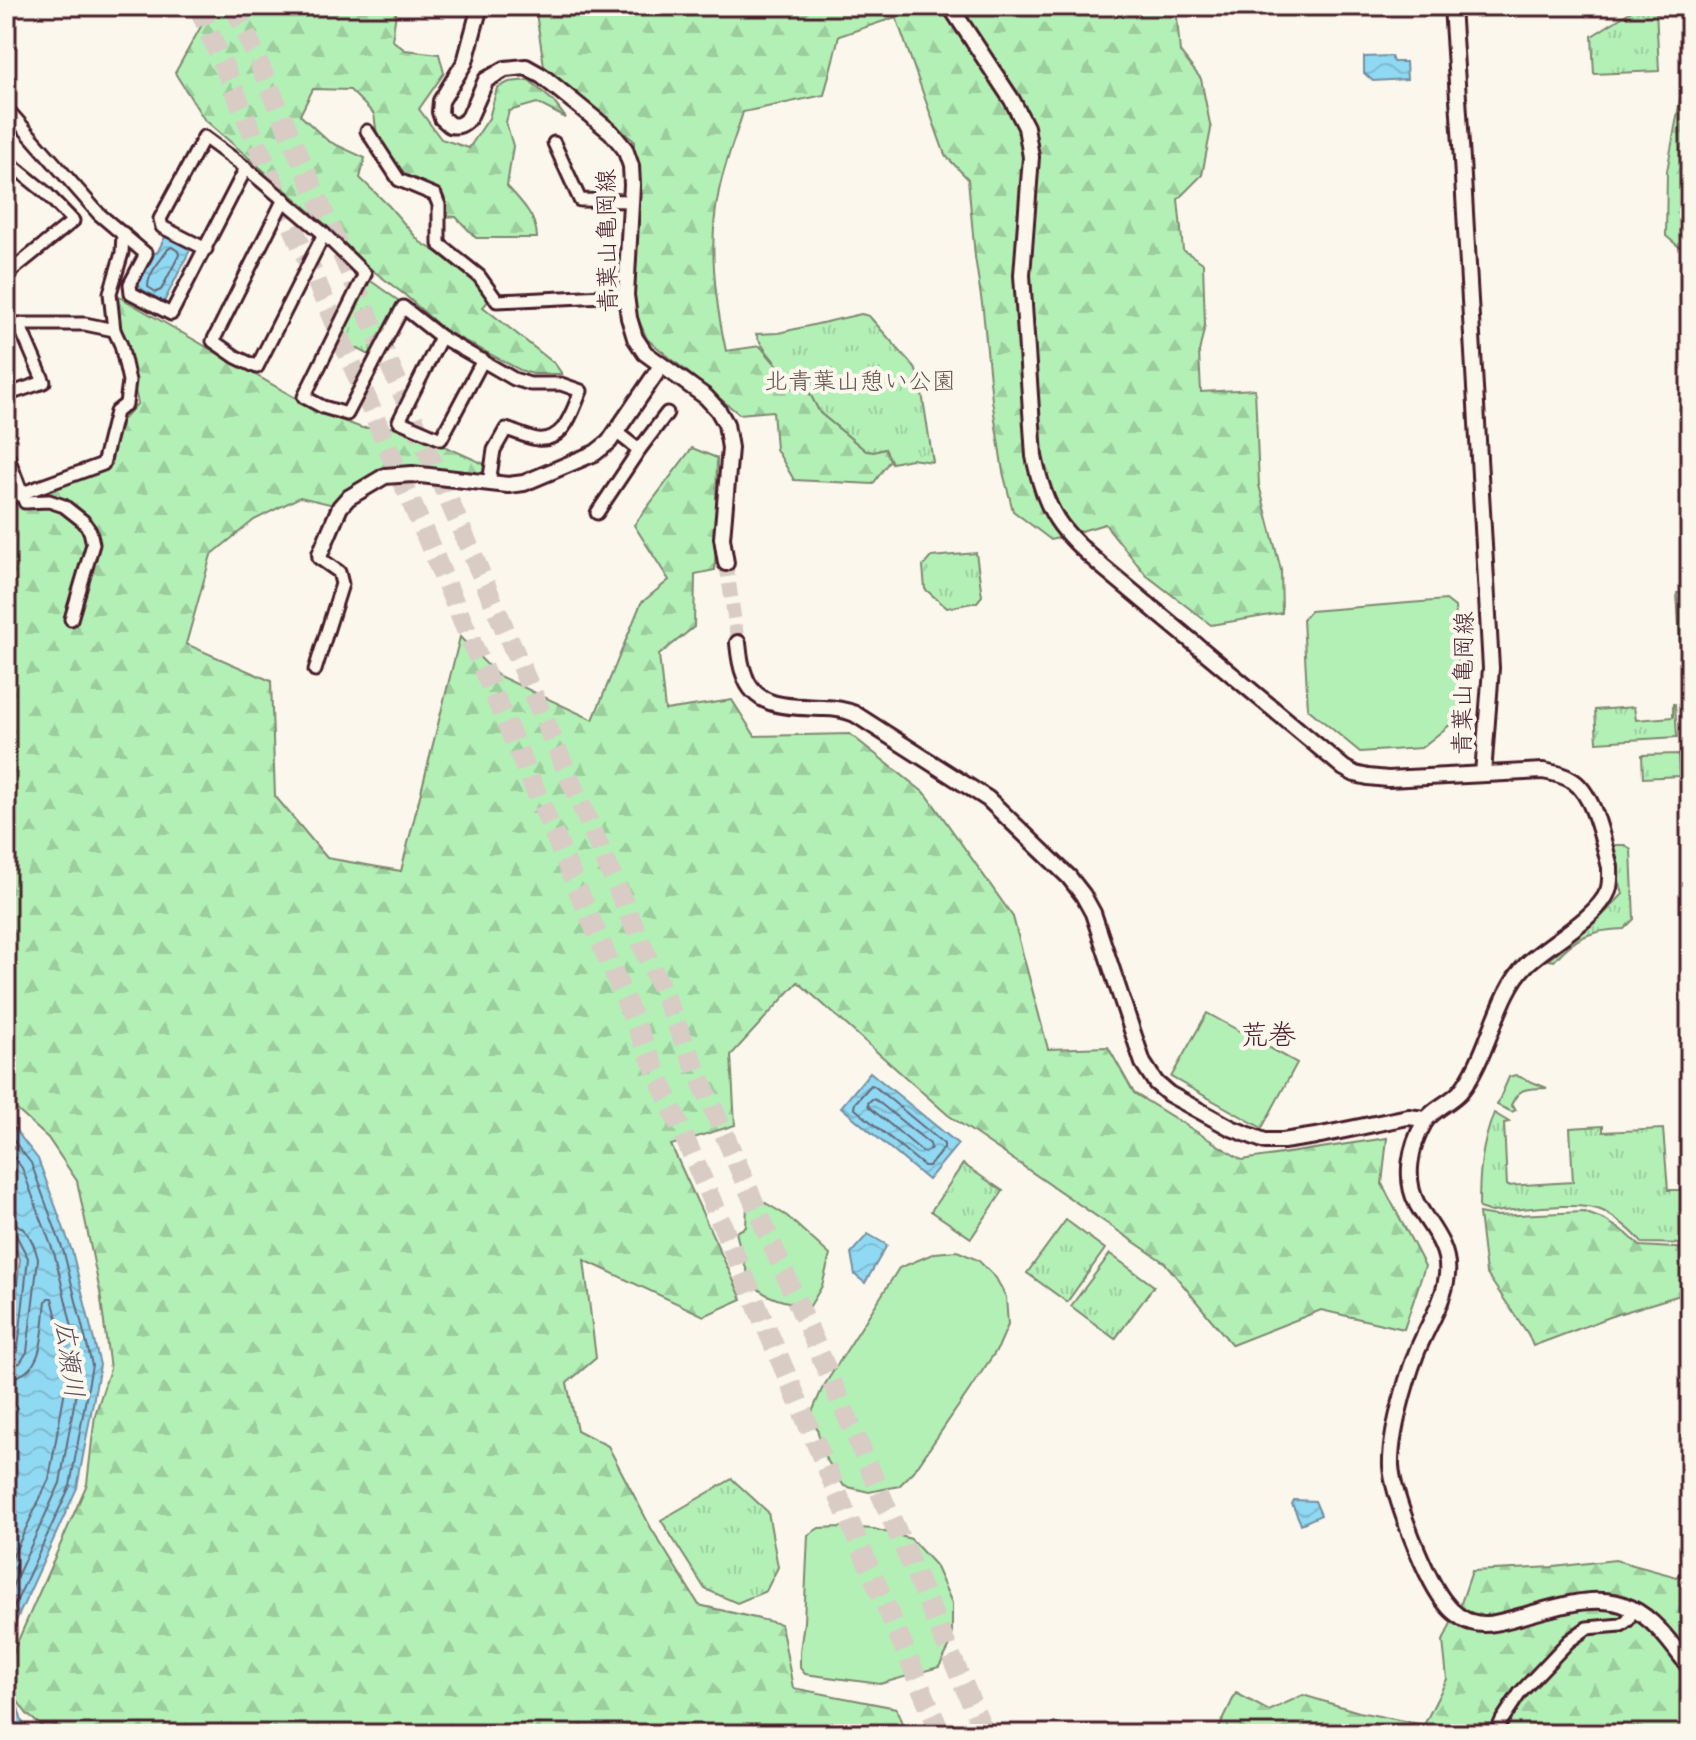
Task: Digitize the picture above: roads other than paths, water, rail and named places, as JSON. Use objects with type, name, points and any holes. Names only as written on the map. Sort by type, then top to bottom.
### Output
[{"type":"street","name":"青葉山亀岡線","points":[[480,6],[465,62],[441,101],[442,118],[450,125],[464,122],[469,118],[486,80],[505,69],[526,67],[611,132],[625,149],[631,166],[626,295],[629,318],[635,338],[645,353],[706,397],[726,424],[730,448],[722,538],[726,563]]},
{"type":"street","points":[[950,6],[1012,100],[1030,140],[1022,275],[1034,456],[1039,484],[1057,522],[1104,568],[1344,768],[1368,777],[1388,779],[1483,774]]},
{"type":"street","name":"青葉山亀岡線","points":[[1425,1119],[1460,1092],[1468,1081],[1519,973],[1598,906],[1611,878],[1589,800],[1571,779],[1543,771],[1483,774],[1491,668],[1452,6]]},
{"type":"street","points":[[6,108],[99,214],[146,254],[130,284],[131,293],[171,314],[246,168]]},
{"type":"street","points":[[367,131],[399,180],[435,195],[439,205],[439,244],[479,276],[497,301],[626,295]]},
{"type":"street","points":[[206,249],[162,227],[160,219],[204,137],[284,199],[365,274],[304,397],[347,414],[403,307],[441,337],[514,379],[530,384],[561,384],[581,391],[562,431],[539,439],[506,429],[494,450],[489,483]]},
{"type":"street","points":[[554,143],[580,200],[631,201]]},
{"type":"street","points":[[6,164],[12,165],[45,192],[73,221],[6,275]]},
{"type":"street","points":[[284,199],[213,341],[257,367],[324,234]]},
{"type":"street","points":[[6,499],[103,464],[116,412],[126,404],[129,381],[121,345],[114,330],[110,293],[122,253],[123,233]]},
{"type":"street","points":[[6,331],[19,324],[85,324],[114,330]]},
{"type":"street","points":[[6,395],[44,382],[19,324]]},
{"type":"street","points":[[441,337],[399,421],[441,439],[483,360]]},
{"type":"street","points":[[315,670],[342,584],[339,572],[319,558],[340,507],[348,498],[385,476],[412,474],[508,485],[524,483],[595,453],[609,442],[661,366]]},
{"type":"street","points":[[597,513],[667,413]]},
{"type":"street","points":[[616,432],[639,450]]},
{"type":"street","points":[[6,452],[25,502],[49,501],[64,506],[90,531],[93,544],[71,619]]},
{"type":"street","points":[[738,643],[744,677],[753,692],[764,701],[778,705],[840,709],[855,714],[988,799],[1069,877],[1093,913],[1143,1063],[1156,1083],[1169,1094],[1231,1128],[1265,1141],[1316,1136],[1408,1117],[1425,1119],[1412,1154],[1410,1184],[1418,1205],[1438,1235],[1448,1273],[1408,1382],[1393,1444],[1391,1467],[1399,1500],[1435,1588],[1448,1607],[1471,1622],[1492,1624],[1582,1602],[1609,1601],[1633,1608],[1660,1630],[1690,1668]]},
{"type":"street","points":[[1496,1734],[1520,1693],[1569,1641],[1587,1628],[1621,1625],[1628,1620],[1633,1608]]},
{"type":"water","points":[[1391,56],[1393,62],[1406,62],[1407,79],[1373,81],[1364,73],[1364,57]]},
{"type":"water","points":[[166,235],[191,248],[163,304],[138,291],[137,287]]},
{"type":"water","points":[[870,1072],[958,1144],[928,1180],[841,1107]]},
{"type":"water","name":"広瀬川","points":[[6,1118],[38,1159],[72,1251],[100,1365],[77,1488],[6,1643],[6,1381],[20,1259],[6,1233]]},
{"type":"water","points":[[868,1234],[887,1245],[865,1283],[855,1275],[851,1253]]},
{"type":"water","points":[[1294,1500],[1315,1501],[1321,1515],[1301,1524],[1292,1504]]},
{"type":"water","points":[[6,1665],[22,1722],[35,1734],[6,1734]]},
{"type":"tunnel","points":[[198,6],[941,1734]]},
{"type":"tunnel","points":[[234,6],[985,1734]]},
{"type":"tunnel","points":[[726,563],[738,643]]},
{"type":"district","name":"荒巻","points":[[1268,1034]]},
{"type":"park label","name":"北青葉山憩い公園","points":[[860,381]]}]
